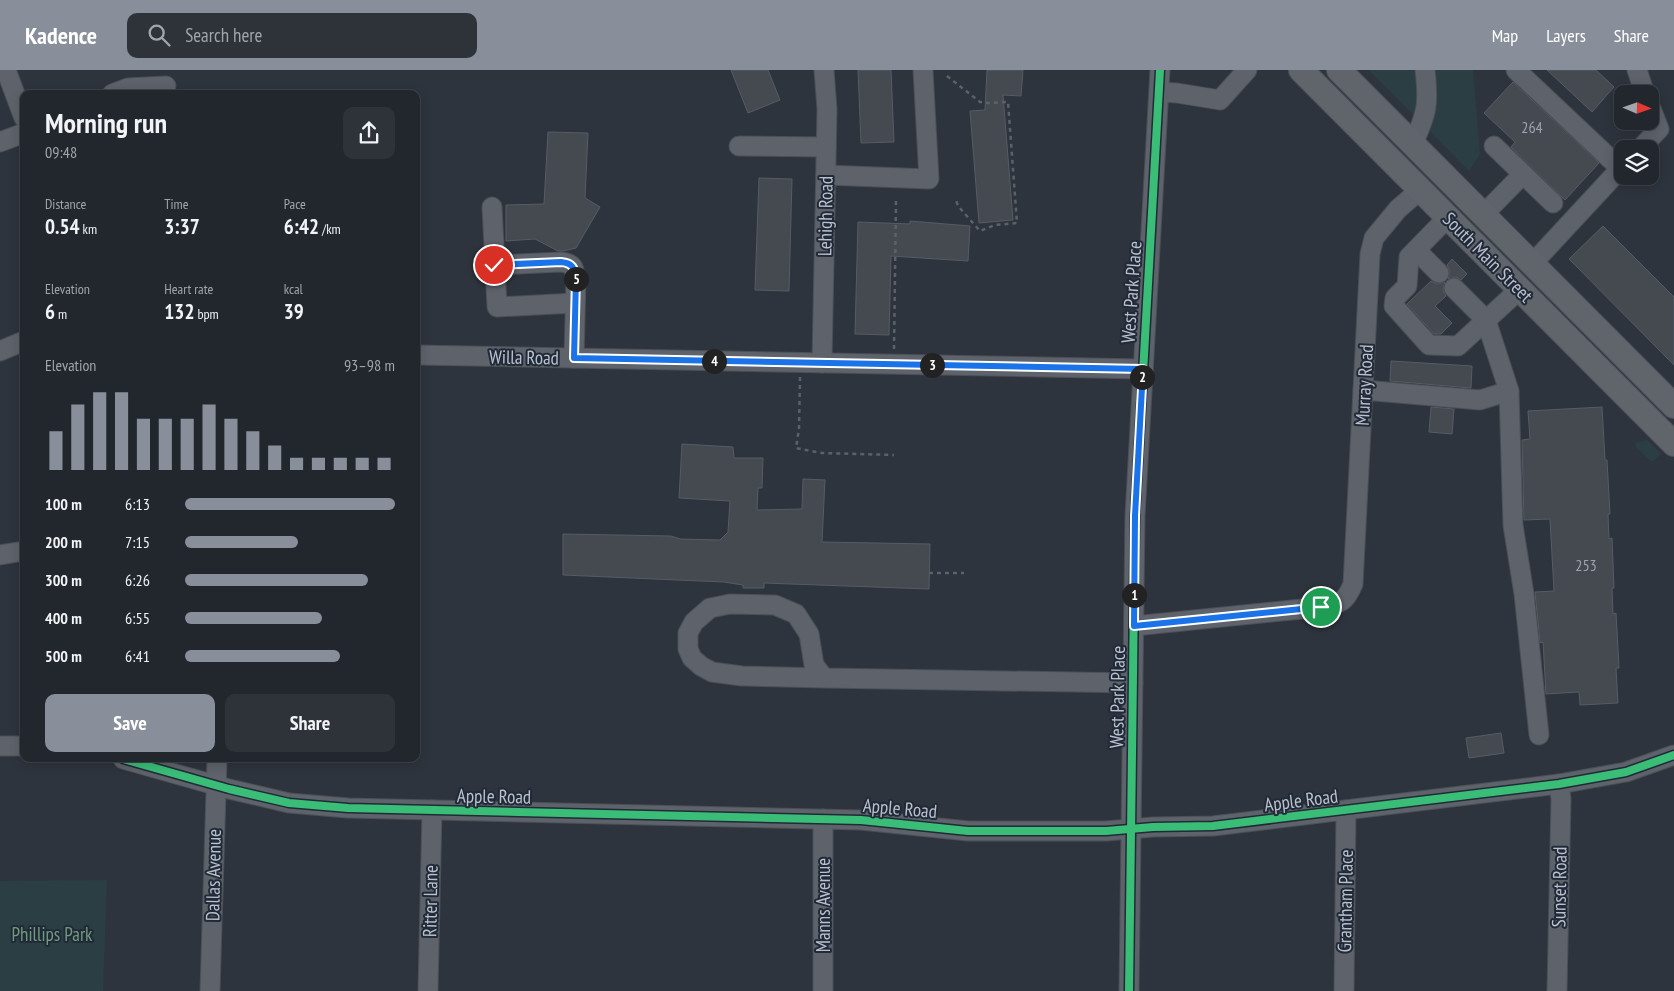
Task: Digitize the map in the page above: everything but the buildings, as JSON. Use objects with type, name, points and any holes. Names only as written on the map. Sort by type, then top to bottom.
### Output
[{"type":"main road","name":"South Main Street","points":[[1301,70],[1520,289],[1669,427]]},
{"type":"main road","name":"South Main Street","points":[[1339,70],[1674,406]]},
{"type":"main road","points":[[1494,262],[1532,264]]},
{"type":"main road","points":[[1520,289],[1556,288]]},
{"type":"street","points":[[6,70],[20,107]]},
{"type":"street","name":"Lehigh Road","points":[[822,363],[827,91],[824,70]]},
{"type":"street","points":[[826,175],[929,179],[923,70]]},
{"type":"street","points":[[1413,144],[1424,116],[1428,97],[1425,70]]},
{"type":"street","points":[[1516,70],[1614,161]]},
{"type":"street","points":[[1636,70],[1642,85]]},
{"type":"street","points":[[1161,77],[1177,93],[1220,100],[1242,72]]},
{"type":"street","name":"West Park Place","points":[[1129,991],[1136,507],[1161,77]]},
{"type":"street","points":[[123,90],[128,88],[166,86]]},
{"type":"street","points":[[1649,140],[1658,130]]},
{"type":"street","points":[[0,142],[20,134]]},
{"type":"street","points":[[739,146],[826,147]]},
{"type":"street","points":[[1494,146],[1553,203]]},
{"type":"street","points":[[1483,215],[1523,174]]},
{"type":"street","points":[[1532,264],[1614,177]]},
{"type":"street","name":"Murray Road","points":[[1134,626],[1321,607],[1341,603],[1347,598],[1353,584],[1370,254],[1374,238],[1398,209],[1421,190]]},
{"type":"street","points":[[492,207],[497,307],[575,303]]},
{"type":"street","points":[[1448,217],[1409,257],[1407,286],[1395,298],[1394,306],[1429,345],[1458,346],[1520,289]]},
{"type":"street","points":[[1416,250],[1439,273]]},
{"type":"street","points":[[494,265],[561,262],[571,264],[576,278],[574,358]]},
{"type":"street","points":[[1454,288],[1486,320],[1509,391],[1513,525],[1524,594],[1539,735]]},
{"type":"street","points":[[0,351],[20,343]]},
{"type":"street","name":"Willa Road","points":[[420,355],[1143,369]]},
{"type":"street","points":[[1363,390],[1480,400],[1509,391]]},
{"type":"street","points":[[0,555],[20,552]]},
{"type":"street","points":[[824,678],[814,665],[809,634],[796,614],[775,605],[730,604],[710,608],[694,622],[688,633],[688,649],[692,658],[701,666],[712,672],[742,676],[824,678],[1133,684]]},
{"type":"street","points":[[0,746],[20,746]]},
{"type":"street","name":"Apple Road","points":[[134,762],[215,785],[314,806],[823,819],[898,823],[968,831],[1106,831],[1153,826],[1213,826],[1559,784],[1626,772],[1674,755]]},
{"type":"street","name":"Dallas Avenue","points":[[210,991],[216,762]]},
{"type":"street","name":"Sunset Road","points":[[1557,991],[1561,799],[1559,784]]},
{"type":"street","name":"Ritter Lane","points":[[428,991],[432,810]]},
{"type":"street","name":"Grantham Place","points":[[1344,991],[1346,810]]},
{"type":"street","name":"Manns Avenue","points":[[823,819],[823,991]]},
{"type":"path","points":[[947,76],[980,102],[1008,102],[1017,223],[995,224],[980,231],[958,206],[956,200]]},
{"type":"path","points":[[894,350],[896,201]]},
{"type":"path","points":[[800,376],[799,429],[796,448],[822,453],[894,456]]},
{"type":"path","points":[[929,573],[964,574]]},
{"type":"green space","points":[[1369,70],[1473,70],[1480,154],[1469,171]]},
{"type":"green space","points":[[1647,440],[1661,454],[1652,462],[1636,447],[1635,443]]},
{"type":"green space","name":"Phillips Park","points":[[107,880],[103,991],[0,991],[0,881]]},
{"type":"cycle path","points":[[1129,991],[1135,516],[1160,70]]},
{"type":"cycle path","points":[[134,762],[229,789],[289,803],[348,808],[861,820],[968,831],[1106,831],[1153,827],[1213,826],[1559,784],[1626,772],[1674,755]]},
{"type":"route","points":[[494,265],[561,262],[571,264],[576,278],[574,358],[1143,369],[1135,516],[1134,626],[1321,607]]}]
